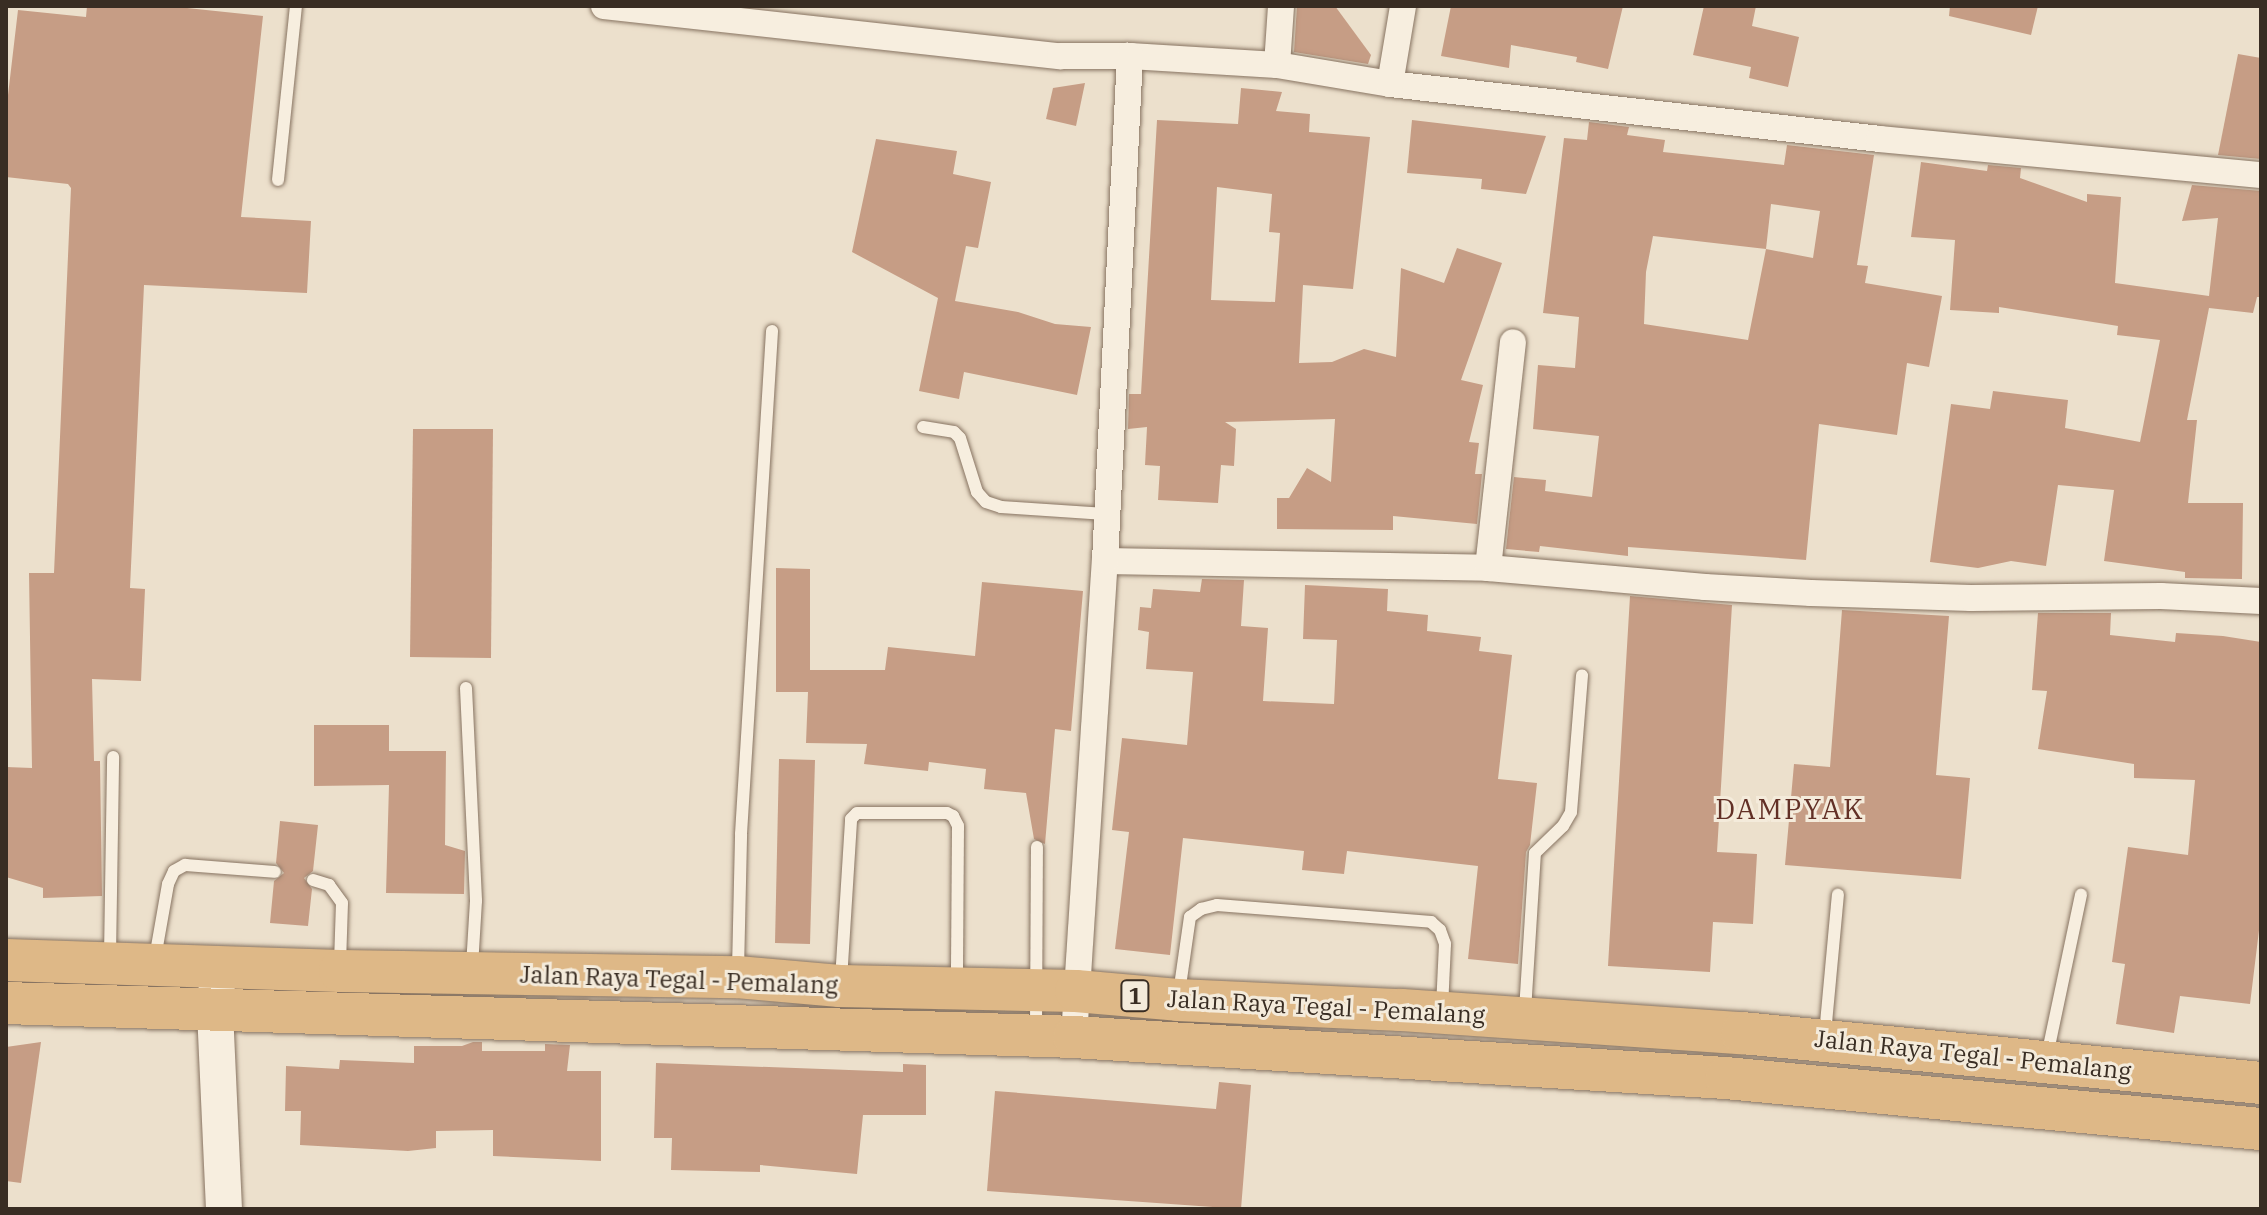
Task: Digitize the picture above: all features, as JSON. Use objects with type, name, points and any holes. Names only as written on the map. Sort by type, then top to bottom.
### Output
[{"type":"highway","name":"Jalan Raya Tegal - Pemalang","points":[[6,960],[130,986],[215,1011],[471,973],[737,977],[840,986],[1056,990],[1178,1000],[1525,1018],[1824,1041],[2261,1083]]},
{"type":"highway","name":"Jalan Raya Tegal - Pemalang","points":[[6,1003],[130,986],[218,966],[337,993],[1726,1078],[2261,1129]]},
{"type":"highway","points":[[2041,1110],[2046,1063]]},
{"type":"main road","points":[[218,966],[215,1011],[224,1209]]},
{"type":"street","points":[[604,6],[1060,56],[1130,56],[1277,65],[1390,84],[1879,139],[2261,175]]},
{"type":"street","points":[[1277,65],[1281,6]]},
{"type":"street","points":[[1390,84],[1403,6]]},
{"type":"street","points":[[1055,1036],[1056,990],[1105,561],[1130,56]]},
{"type":"street","points":[[1488,568],[1513,342]]},
{"type":"street","points":[[1105,561],[1488,568],[1811,593],[1971,598],[2161,596],[2261,601]]},
{"type":"lane","points":[[278,180],[296,6]]},
{"type":"lane","points":[[737,977],[741,834],[772,331]]},
{"type":"lane","points":[[923,427],[954,432],[960,438],[977,492],[986,502],[1001,507],[1106,514]]},
{"type":"lane","points":[[1525,1018],[1535,853],[1563,826],[1571,812],[1582,675]]},
{"type":"lane","points":[[466,688],[476,901],[471,973]]},
{"type":"lane","points":[[113,757],[130,986]]},
{"type":"lane","points":[[840,986],[851,819],[857,813],[947,813],[953,816],[958,826],[957,988]]},
{"type":"lane","points":[[1037,847],[1056,990],[1055,1036]]},
{"type":"lane","points":[[130,986],[174,871],[185,865],[275,872]]},
{"type":"lane","points":[[313,880],[329,885],[342,903],[337,993]]},
{"type":"lane","points":[[1824,1041],[1838,895]]},
{"type":"lane","points":[[2046,1063],[2081,895]]},
{"type":"lane","points":[[1178,1000],[1190,917],[1201,909],[1217,905],[1431,922],[1440,930],[1445,944],[1442,1013]]},
{"type":"building","points":[[87,6],[168,6],[263,16],[241,217],[311,221],[307,293],[144,285],[130,588],[145,589],[141,681],[92,679],[94,761],[100,761],[102,896],[43,898],[43,888],[6,877],[6,767],[32,768],[29,573],[54,573],[71,188],[68,184],[6,177],[6,112],[18,10],[86,17]]},
{"type":"building","points":[[1297,6],[1335,6],[1371,55],[1368,64],[1294,52]]},
{"type":"building","points":[[1451,6],[1623,6],[1608,69],[1576,62],[1577,57],[1511,45],[1509,68],[1441,56]]},
{"type":"building","points":[[1704,6],[1756,6],[1752,26],[1799,37],[1788,87],[1749,78],[1751,67],[1693,55]]},
{"type":"building","points":[[1950,6],[2038,6],[2031,35],[1949,16]]},
{"type":"building","points":[[2238,54],[2261,58],[2261,159],[2218,155]]},
{"type":"building","points":[[1085,83],[1076,126],[1046,119],[1053,88]]},
{"type":"building","points":[[1241,88],[1282,92],[1276,111],[1310,114],[1309,132],[1370,137],[1353,289],[1303,285],[1299,363],[1332,362],[1364,349],[1396,357],[1401,268],[1444,283],[1457,248],[1502,263],[1461,380],[1483,385],[1469,442],[1479,443],[1475,474],[1482,474],[1477,524],[1393,516],[1393,530],[1277,529],[1277,498],[1289,498],[1307,468],[1331,482],[1335,419],[1225,422],[1236,429],[1234,466],[1221,465],[1218,503],[1158,500],[1160,466],[1145,465],[1147,427],[1128,429],[1129,394],[1141,394],[1157,120],[1238,124]],"holes":[[[1217,187],[1272,194],[1269,232],[1280,233],[1275,302],[1211,300]]]},
{"type":"building","points":[[1412,120],[1546,136],[1526,194],[1481,189],[1482,179],[1407,173]]},
{"type":"building","points":[[1589,122],[1629,127],[1627,135],[1665,140],[1663,152],[1784,165],[1787,145],[1874,155],[1857,265],[1868,266],[1865,283],[1942,296],[1929,367],[1907,363],[1897,435],[1819,424],[1806,560],[1628,547],[1628,556],[1540,546],[1539,552],[1506,549],[1514,477],[1546,480],[1545,491],[1592,497],[1599,436],[1533,429],[1538,365],[1575,368],[1579,317],[1543,313],[1564,138],[1587,140]],"holes":[[[1771,204],[1820,211],[1813,258],[1766,249]],[[1653,236],[1766,249],[1748,340],[1644,324],[1646,272]]]},
{"type":"building","points":[[876,139],[957,151],[953,174],[991,182],[978,248],[966,246],[955,301],[1018,312],[1055,324],[1091,327],[1077,395],[964,372],[959,399],[919,391],[938,298],[852,252]]},
{"type":"building","points":[[1921,162],[1987,171],[1988,165],[2021,168],[2020,178],[2087,202],[2087,194],[2121,197],[2115,283],[2209,296],[2218,218],[2182,221],[2192,185],[2261,191],[2261,297],[2257,297],[2253,313],[2209,308],[2187,420],[2197,420],[2188,503],[2243,503],[2242,579],[2185,578],[2185,572],[2104,561],[2114,490],[2058,485],[2046,566],[2011,561],[1978,568],[1930,562],[1951,404],[1990,409],[1993,391],[2068,400],[2065,428],[2140,442],[2160,340],[2117,335],[2118,326],[1999,307],[1999,313],[1950,310],[1955,240],[1911,237]]},
{"type":"building","points":[[413,429],[493,429],[491,658],[410,657]]},
{"type":"building","points":[[776,568],[810,569],[810,670],[885,670],[888,647],[975,656],[982,582],[1083,591],[1071,731],[1055,729],[1045,844],[1034,839],[1026,793],[984,789],[986,769],[929,762],[928,771],[864,764],[867,744],[806,743],[808,692],[776,692]]},
{"type":"building","points":[[1202,579],[1244,580],[1241,626],[1268,628],[1263,701],[1334,704],[1337,640],[1303,639],[1305,585],[1388,589],[1387,611],[1428,615],[1427,631],[1481,637],[1479,651],[1512,655],[1498,779],[1537,783],[1530,845],[1526,852],[1518,964],[1468,959],[1478,866],[1347,851],[1344,874],[1302,870],[1304,851],[1183,838],[1170,955],[1115,949],[1129,832],[1112,830],[1122,738],[1187,745],[1193,672],[1146,669],[1149,632],[1138,630],[1140,607],[1151,608],[1153,589],[1200,592]]},
{"type":"building","points":[[1630,596],[1732,605],[1717,852],[1757,854],[1753,924],[1713,922],[1710,972],[1608,966]]},
{"type":"building","points":[[1842,610],[1949,616],[1936,775],[1970,778],[1961,879],[1785,865],[1794,764],[1830,767]]},
{"type":"building","points":[[2038,613],[2111,613],[2110,635],[2175,642],[2176,633],[2261,642],[2261,914],[2250,1004],[2180,996],[2174,1033],[2116,1024],[2125,964],[2112,962],[2128,847],[2188,855],[2195,780],[2134,778],[2134,764],[2038,749],[2047,691],[2032,690]]},
{"type":"building","points":[[314,725],[389,725],[389,751],[446,751],[445,845],[465,851],[464,894],[386,893],[389,785],[314,786]]},
{"type":"building","points":[[779,759],[815,760],[810,944],[775,943]]},
{"type":"building","points":[[280,821],[318,825],[313,871],[304,878],[312,889],[308,926],[270,923],[274,881],[284,873],[276,863]]},
{"type":"building","points":[[41,1042],[21,1183],[6,1181],[6,1047]]},
{"type":"building","points":[[482,1042],[482,1051],[545,1051],[545,1044],[570,1045],[567,1071],[601,1071],[601,1161],[493,1156],[493,1130],[436,1131],[436,1148],[408,1151],[300,1145],[301,1111],[285,1111],[286,1066],[339,1069],[340,1060],[414,1063],[414,1046],[462,1046]]},
{"type":"building","points":[[656,1063],[903,1072],[903,1064],[926,1065],[926,1115],[863,1115],[857,1174],[760,1165],[760,1172],[671,1170],[672,1138],[654,1138]]},
{"type":"building","points":[[1219,1082],[1251,1085],[1241,1209],[987,1191],[995,1091],[1216,1109]]},
{"type":"district","name":"DAMPYAK","points":[[1790,809]]}]
